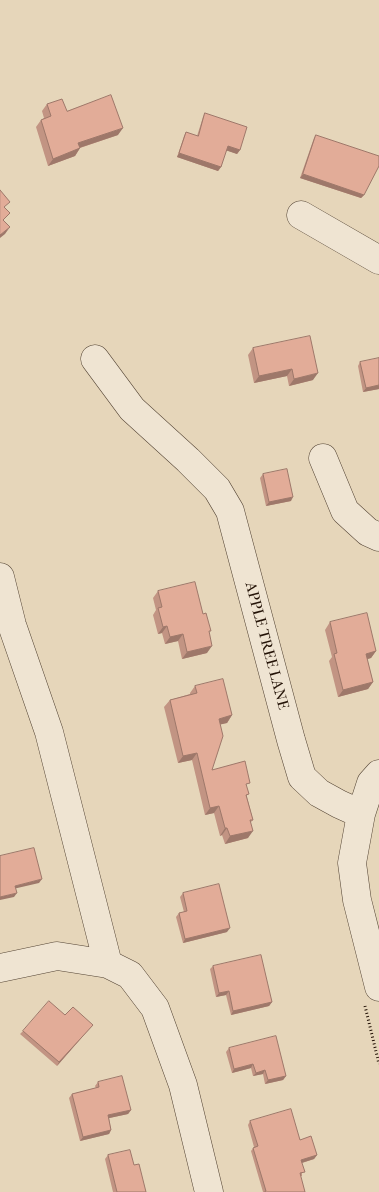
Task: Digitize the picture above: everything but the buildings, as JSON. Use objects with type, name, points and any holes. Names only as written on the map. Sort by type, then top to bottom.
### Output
[{"type":"street","points":[[301,215],[379,260]]},
{"type":"street","name":"APPLE TREE LANE","points":[[95,359],[132,408],[217,489],[230,511],[290,740],[302,777],[319,793],[361,814]]},
{"type":"street","points":[[323,458],[345,511],[368,532],[379,537]]},
{"type":"street","points":[[0,577],[6,623],[49,732],[108,964]]},
{"type":"street","points":[[379,774],[371,783],[361,814],[352,862],[357,900],[379,987]]},
{"type":"street","points":[[0,968],[57,956],[108,964],[130,975],[155,1008],[183,1086],[209,1192]]}]
